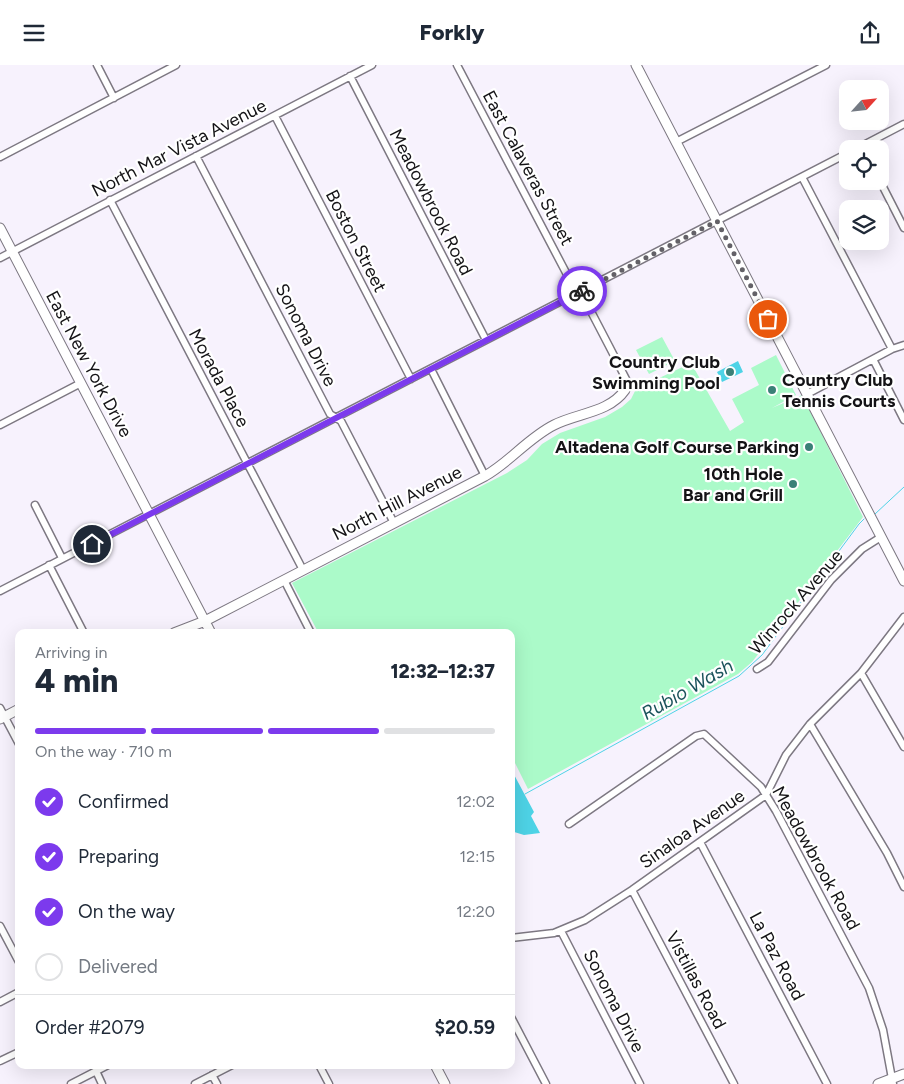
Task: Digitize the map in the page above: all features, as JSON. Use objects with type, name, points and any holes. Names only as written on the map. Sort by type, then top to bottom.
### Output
[{"type":"street","points":[[97,65],[114,98]]},
{"type":"street","points":[[0,157],[176,65]]},
{"type":"street","name":"North Mar Vista Avenue","points":[[0,258],[372,65]]},
{"type":"street","name":"East Calaveras Street","points":[[458,65],[573,286],[584,298],[626,379],[625,390]]},
{"type":"street","points":[[636,65],[904,581]]},
{"type":"street","points":[[676,142],[826,65]]},
{"type":"street","name":"Meadowbrook Road","points":[[350,76],[486,340]]},
{"type":"street","name":"Boston Street","points":[[275,116],[411,379]]},
{"type":"street","points":[[875,140],[904,124]]},
{"type":"street","name":"Sonoma Drive","points":[[196,156],[330,414],[341,421],[394,523]]},
{"type":"street","points":[[0,590],[839,158]]},
{"type":"street","points":[[802,177],[892,349]]},
{"type":"street","points":[[885,190],[904,228]]},
{"type":"street","name":"Morada Place","points":[[110,200],[303,570]]},
{"type":"street","name":"East New York Drive","points":[[0,228],[209,629]]},
{"type":"street","points":[[806,394],[892,349],[904,345]]},
{"type":"street","points":[[873,359],[904,420]]},
{"type":"street","points":[[431,369],[485,476]]},
{"type":"street","points":[[0,425],[81,383]]},
{"type":"street","name":"North Hill Avenue","points":[[184,629],[205,621],[485,476],[507,462],[526,444],[544,431],[563,421],[605,407],[616,400],[625,390]]},
{"type":"street","points":[[35,505],[62,558]]},
{"type":"street","name":"Winrock Avenue","points":[[757,669],[768,662],[831,580],[862,549],[881,537]]},
{"type":"street","points":[[49,565],[82,629]]},
{"type":"street","points":[[284,580],[309,629]]},
{"type":"street","name":"Sinaloa Avenue","points":[[515,937],[561,931],[599,912],[766,795],[786,755],[810,724],[861,673],[904,617]]},
{"type":"street","points":[[861,673],[904,747]]},
{"type":"street","points":[[15,710],[1,715],[15,738]]},
{"type":"street","points":[[810,724],[887,853],[904,887]]},
{"type":"street","name":"Meadowbrook Road","points":[[569,824],[700,734],[704,735],[754,781],[776,811],[869,988],[883,1029],[892,1081]]},
{"type":"street","name":"La Paz Road","points":[[700,842],[827,1084]]},
{"type":"street","name":"Vistillas Road","points":[[632,889],[734,1084]]},
{"type":"street","points":[[0,926],[15,954]]},
{"type":"street","name":"Sonoma Drive","points":[[561,931],[640,1084]]},
{"type":"street","points":[[0,1002],[15,994]]},
{"type":"street","points":[[515,1025],[546,1084]]},
{"type":"street","points":[[0,1061],[15,1054]]},
{"type":"street","points":[[71,1084],[100,1069]]},
{"type":"street","points":[[195,1084],[224,1069]]},
{"type":"street","points":[[322,1069],[329,1084]]},
{"type":"street","points":[[437,1069],[445,1084]]},
{"type":"street","points":[[96,1071],[102,1084]]},
{"type":"street","points":[[878,1084],[892,1081],[904,1074]]},
{"type":"street","points":[[212,1075],[217,1084]]},
{"type":"green space","points":[[662,337],[675,361],[649,374],[636,350]]},
{"type":"green space","points":[[776,355],[796,395],[772,408],[802,395],[863,517],[752,662],[738,674],[528,789],[515,763],[515,629],[316,629],[292,583],[507,473],[527,460],[542,444],[560,433],[605,417],[631,399],[636,389],[691,363],[730,431],[744,422],[732,399],[759,385],[751,368]]},
{"type":"water","name":"Country Club Swimming Pool","points":[[738,361],[743,372],[722,382],[717,372]]},
{"type":"water","points":[[515,776],[534,812],[531,816],[540,833],[524,835],[515,832]]},
{"type":"waterway","name":"Rubio Wash","points":[[875,514],[904,487]]},
{"type":"waterway","name":"Rubio Wash","points":[[525,794],[739,676],[762,655],[864,519]]},
{"type":"way so far","points":[[582,291],[717,221],[768,319]]},
{"type":"place","name":"Country Club Swimming Pool","points":[[730,372]]},
{"type":"place","name":"Country Club Tennis Courts","points":[[772,390]]},
{"type":"place","name":"Altadena Golf Course Parking","points":[[809,447]]},
{"type":"place","name":"10th Hole Bar and Grill","points":[[793,484]]},
{"type":"route","points":[[92,544],[582,291]]}]
